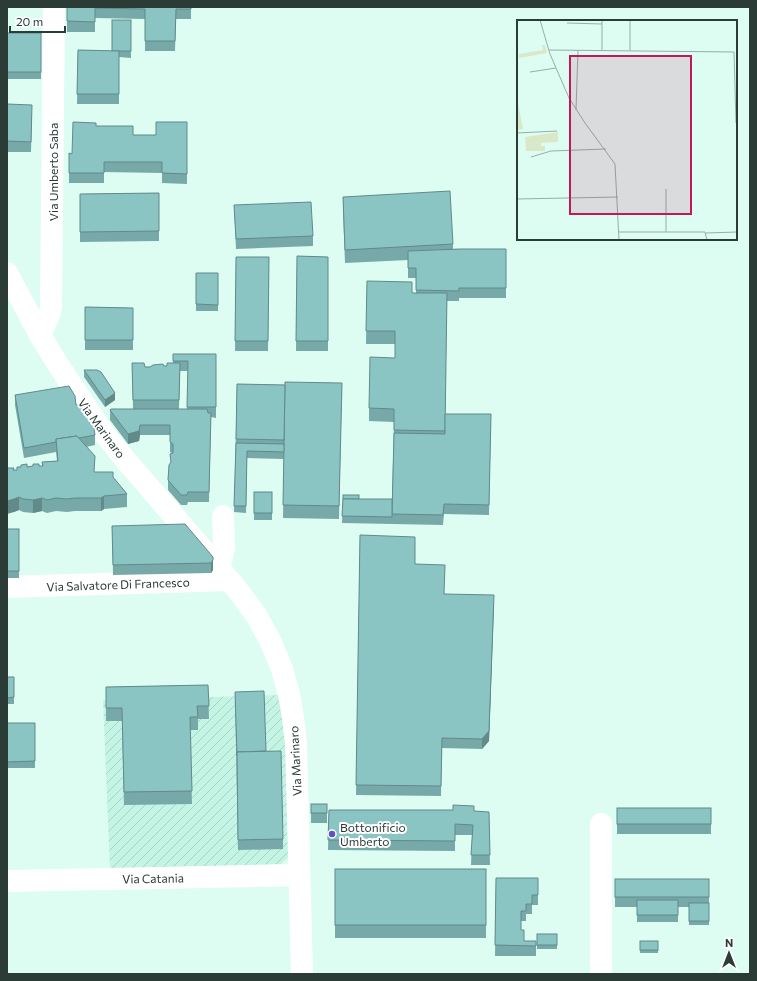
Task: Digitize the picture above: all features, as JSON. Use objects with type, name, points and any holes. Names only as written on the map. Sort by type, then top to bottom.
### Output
[{"type":"street","name":"Via Umberto Saba","points":[[40,334],[50,313],[51,306],[54,7]]},
{"type":"street","name":"Via Marinaro","points":[[7,273],[40,334],[69,382],[103,432],[236,588],[256,615],[270,640],[282,669],[289,694],[296,743],[302,974]]},
{"type":"street","points":[[223,516],[224,574]]},
{"type":"street","name":"Via Salvatore Di Francesco","points":[[7,587],[224,574]]},
{"type":"street","points":[[601,824],[601,974]]},
{"type":"street","name":"Via Catania","points":[[7,881],[299,875]]},
{"type":"shaded area","points":[[282,695],[293,853],[281,864],[110,869],[103,700]]},
{"type":"building","points":[[67,7],[191,7],[191,9],[176,9],[175,41],[145,41],[145,9],[95,8],[95,22],[67,21]]},
{"type":"building","points":[[112,20],[131,20],[131,51],[112,51]]},
{"type":"building","points":[[7,33],[41,33],[41,72],[7,72]]},
{"type":"building","points":[[78,50],[119,51],[119,94],[77,94]]},
{"type":"building","points":[[7,104],[32,105],[31,142],[7,141]]},
{"type":"building","points":[[73,122],[96,123],[96,126],[133,126],[133,135],[156,135],[156,122],[187,122],[187,174],[162,173],[162,162],[104,162],[104,173],[69,173],[69,153],[72,154]]},
{"type":"building","points":[[450,191],[453,244],[345,250],[343,197]]},
{"type":"building","points":[[159,193],[159,231],[80,232],[80,194]]},
{"type":"building","points":[[311,202],[313,236],[236,239],[234,205]]},
{"type":"building","points":[[506,249],[506,288],[459,288],[459,291],[416,290],[416,268],[408,268],[408,251]]},
{"type":"building","points":[[297,256],[328,257],[328,341],[296,341]]},
{"type":"building","points":[[236,257],[269,257],[268,341],[235,341]]},
{"type":"building","points":[[196,273],[218,273],[218,305],[196,304]]},
{"type":"building","points":[[367,281],[412,282],[412,293],[447,293],[445,431],[394,430],[394,409],[369,408],[370,357],[395,358],[395,331],[366,331]]},
{"type":"building","points":[[85,307],[133,308],[133,340],[85,340]]},
{"type":"building","points":[[173,354],[216,354],[216,407],[187,407],[188,361],[173,361]]},
{"type":"building","points":[[132,363],[144,363],[145,367],[150,367],[153,365],[163,364],[164,366],[167,366],[167,363],[180,363],[179,400],[133,400]]},
{"type":"building","points":[[84,370],[97,370],[101,372],[115,393],[105,400]]},
{"type":"building","points":[[285,382],[342,383],[339,506],[283,505]]},
{"type":"building","points":[[237,384],[285,385],[284,440],[236,439]]},
{"type":"building","points":[[69,386],[75,396],[76,405],[80,405],[86,413],[86,417],[93,422],[95,435],[79,438],[77,436],[56,439],[56,442],[24,448],[15,395]]},
{"type":"building","points":[[207,409],[208,413],[211,413],[209,492],[188,492],[187,495],[181,495],[168,480],[169,465],[171,462],[170,454],[173,453],[173,444],[170,442],[170,425],[140,425],[139,431],[128,434],[110,410]]},
{"type":"building","points":[[445,414],[491,414],[489,505],[444,504],[443,515],[392,514],[394,433],[445,434]]},
{"type":"building","points":[[77,436],[95,456],[94,472],[113,472],[113,477],[127,494],[104,496],[101,498],[56,498],[47,500],[42,498],[33,500],[23,499],[19,497],[7,501],[7,468],[14,468],[13,470],[17,470],[17,467],[21,467],[21,465],[27,464],[27,467],[33,466],[33,464],[39,464],[39,466],[43,466],[42,462],[58,461],[56,439]]},
{"type":"building","points":[[236,443],[284,444],[284,452],[247,451],[246,506],[234,506]]},
{"type":"building","points":[[254,492],[272,492],[272,513],[254,513]]},
{"type":"building","points":[[343,495],[359,495],[359,499],[343,499]]},
{"type":"building","points":[[343,499],[392,499],[392,517],[342,516]]},
{"type":"building","points":[[185,524],[213,557],[211,563],[113,565],[112,526]]},
{"type":"building","points":[[7,529],[19,529],[19,571],[7,571]]},
{"type":"building","points":[[360,535],[415,537],[415,564],[445,565],[444,594],[494,595],[489,731],[482,739],[442,738],[441,786],[356,785]]},
{"type":"building","points":[[7,677],[14,677],[14,697],[7,698]]},
{"type":"building","points":[[208,685],[209,706],[197,706],[198,717],[190,717],[192,791],[124,792],[122,708],[106,708],[106,687]]},
{"type":"building","points":[[264,691],[266,751],[237,752],[237,755],[235,692]]},
{"type":"building","points":[[7,723],[35,723],[35,761],[7,762]]},
{"type":"building","points":[[281,751],[283,839],[238,840],[237,752]]},
{"type":"building","points":[[311,804],[327,804],[327,813],[311,813]]},
{"type":"building","points":[[453,805],[474,806],[474,811],[489,812],[490,855],[471,855],[473,825],[455,824],[455,841],[328,840],[329,810],[453,810]]},
{"type":"building","points":[[617,808],[711,808],[711,824],[617,824]]},
{"type":"building","points":[[335,869],[486,869],[486,925],[335,925]]},
{"type":"building","points":[[496,878],[538,878],[538,895],[532,895],[532,904],[526,904],[526,911],[521,911],[521,930],[524,930],[524,941],[536,941],[536,946],[495,945]]},
{"type":"building","points":[[615,879],[709,879],[709,897],[615,897]]},
{"type":"building","points":[[637,900],[678,900],[678,915],[637,915]]},
{"type":"building","points":[[689,903],[709,903],[709,921],[689,921]]},
{"type":"building","points":[[537,934],[557,934],[557,945],[537,945]]},
{"type":"building","points":[[640,941],[658,941],[658,950],[640,950]]},
{"type":"place","name":"Bottonificio Umberto","points":[[332,834]]}]
